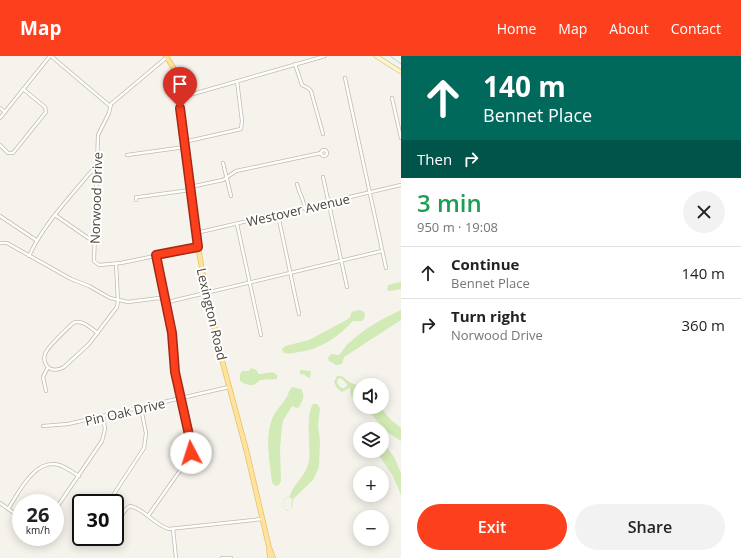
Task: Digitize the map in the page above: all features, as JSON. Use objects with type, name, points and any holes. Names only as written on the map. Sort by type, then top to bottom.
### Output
[{"type":"main road","name":"Lexington Road","points":[[167,56],[176,76],[196,233],[207,293],[263,519],[270,558]]},
{"type":"main road","points":[[376,56],[401,72]]},
{"type":"main road","name":"Lexington Road","points":[[269,547],[273,558]]},
{"type":"street","points":[[0,118],[50,56],[110,106]]},
{"type":"street","name":"Norwood Drive","points":[[167,56],[116,99],[110,106],[109,114],[98,134],[94,260],[96,264],[100,265],[116,264],[198,247]]},
{"type":"street","points":[[179,98],[325,56]]},
{"type":"street","points":[[295,64],[302,85],[310,91],[323,134]]},
{"type":"street","points":[[345,78],[386,268]]},
{"type":"street","points":[[127,155],[185,145],[241,129],[242,121],[237,81]]},
{"type":"street","points":[[0,145],[8,153],[13,153],[46,112],[45,107],[23,89]]},
{"type":"street","points":[[392,98],[401,138]]},
{"type":"street","points":[[0,108],[5,112]]},
{"type":"street","points":[[136,200],[136,197],[139,196],[190,188],[226,178],[236,171],[321,153]]},
{"type":"street","points":[[223,162],[231,196]]},
{"type":"street","points":[[28,256],[36,240],[55,215],[97,166]]},
{"type":"street","points":[[323,177],[347,287]]},
{"type":"street","points":[[297,184],[305,209]]},
{"type":"street","name":"Westover Avenue","points":[[196,233],[305,209],[401,185]]},
{"type":"street","points":[[55,215],[94,242]]},
{"type":"street","points":[[278,215],[299,314]]},
{"type":"street","points":[[0,216],[36,240]]},
{"type":"street","points":[[237,224],[261,335]]},
{"type":"street","points":[[0,243],[5,242],[71,279],[89,286],[108,297],[128,302],[159,298],[170,302],[382,251]]},
{"type":"street","points":[[148,516],[191,453],[191,444],[175,372],[172,333],[156,255]]},
{"type":"street","points":[[98,333],[81,322],[73,323],[45,353],[44,360],[48,367],[54,370],[62,368],[85,348],[98,333],[115,311],[118,305],[116,264]]},
{"type":"street","points":[[46,391],[43,377],[48,367]]},
{"type":"street","name":"Pin Oak Drive","points":[[43,426],[68,424],[102,417],[230,387]]},
{"type":"street","points":[[114,494],[144,448],[146,433],[141,408]]},
{"type":"street","points":[[64,497],[102,441],[105,429],[102,417]]},
{"type":"street","points":[[8,509],[30,476],[43,466],[52,464],[59,465],[79,476]]},
{"type":"street","points":[[0,503],[12,512]]},
{"type":"street","points":[[124,512],[130,506],[138,509],[164,527],[173,529],[263,519]]},
{"type":"street","points":[[173,529],[176,558]]},
{"type":"street","points":[[222,558],[232,558]]},
{"type":"green space","points":[[401,282],[401,289],[390,291],[387,290],[388,285]]},
{"type":"green space","points":[[360,310],[364,312],[364,319],[362,321],[353,321],[329,341],[315,348],[291,354],[283,352],[282,349],[285,346],[309,340],[350,318],[351,313]]},
{"type":"green space","points":[[401,310],[401,320],[344,357],[342,364],[336,365],[329,361],[328,358],[331,354],[339,355],[348,344],[361,333],[381,320]]},
{"type":"green space","points":[[251,368],[256,370],[259,374],[271,372],[277,375],[277,379],[260,380],[253,385],[240,381],[242,371],[249,371]]},
{"type":"green space","points":[[300,370],[311,371],[310,378],[300,374]]},
{"type":"green space","points":[[337,376],[341,376],[353,384],[353,398],[351,396],[350,388],[342,392],[337,388],[334,382]],"holes":[[[341,378],[347,386],[341,388],[337,383],[338,379]]]},
{"type":"green space","points":[[292,387],[301,389],[303,398],[299,407],[297,408],[292,406],[283,421],[280,448],[281,481],[279,485],[275,486],[272,482],[269,459],[269,429],[274,415],[287,397]]},
{"type":"green space","points":[[313,404],[317,404],[320,408],[318,426],[320,440],[319,467],[313,480],[293,499],[291,509],[292,499],[289,497],[285,499],[284,502],[284,499],[290,496],[294,487],[308,466],[309,416]]},
{"type":"green space","points":[[371,414],[386,414],[401,428],[401,441],[389,433],[389,422],[378,422]]},
{"type":"green space","points":[[389,450],[394,457],[401,473],[401,495],[389,470],[389,466],[386,466],[381,458],[389,458]]},
{"type":"waterway","points":[[390,56],[401,64]]},
{"type":"route","points":[[180,108],[198,247],[156,255],[171,325],[174,366],[192,447],[191,453]]}]
